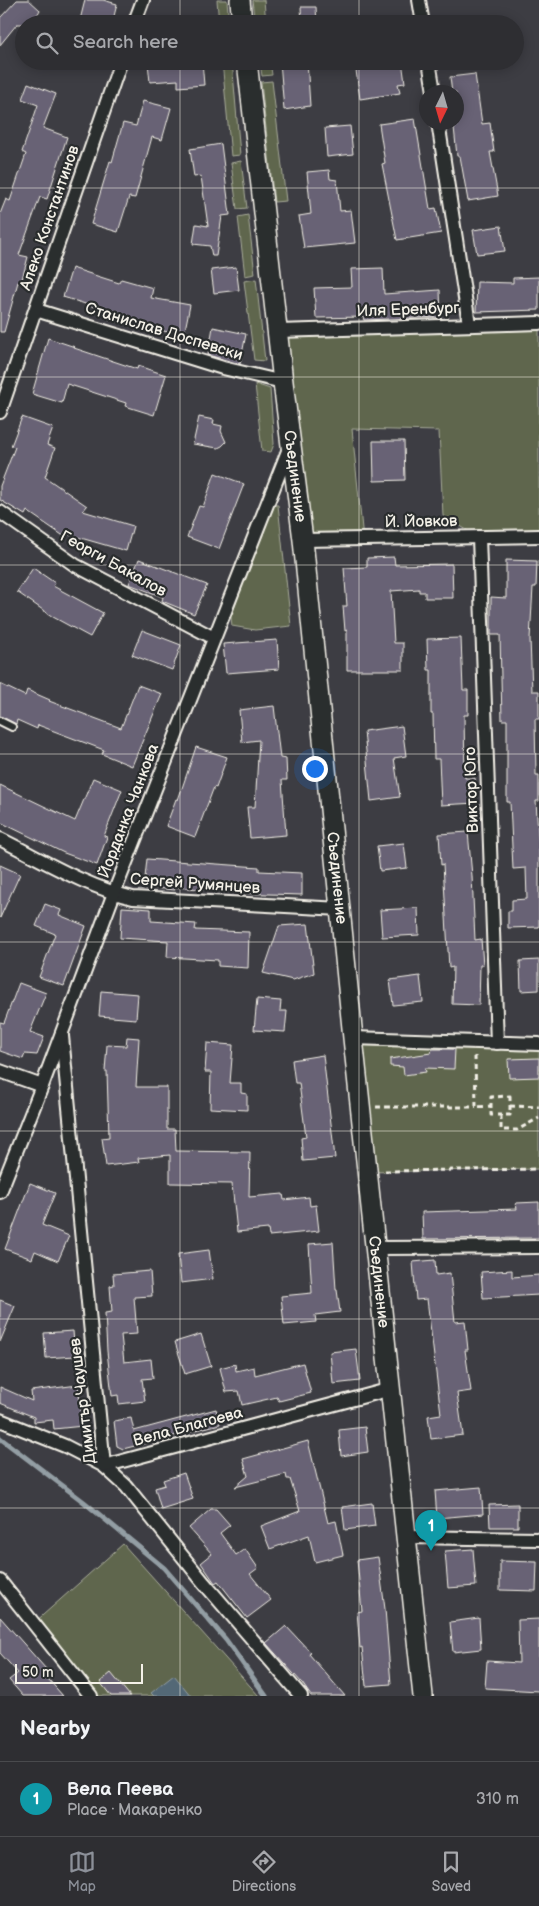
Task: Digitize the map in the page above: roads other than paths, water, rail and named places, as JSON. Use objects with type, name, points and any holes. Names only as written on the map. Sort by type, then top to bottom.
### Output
[{"type":"street","points":[[137,15],[143,0]]},
{"type":"street","points":[[240,0],[241,15]]},
{"type":"street","points":[[419,0],[422,15]]},
{"type":"street","name":"Алеко Константинов","points":[[0,412],[118,70]]},
{"type":"street","name":"Съединение","points":[[248,70],[283,382],[304,540],[353,1038],[377,1248],[423,1696]]},
{"type":"street","points":[[430,70],[433,85]]},
{"type":"street","points":[[439,130],[469,324]]},
{"type":"street","name":"Станислав Доспевски","points":[[36,310],[223,368],[283,382]]},
{"type":"street","name":"Иля Еренбург","points":[[278,330],[539,323]]},
{"type":"street","name":"Йорданка Чанкова","points":[[0,1192],[114,893],[291,443]]},
{"type":"street","name":"Георги Бакалов","points":[[0,512],[75,565],[214,638]]},
{"type":"street","name":"Й. Йовков","points":[[304,540],[539,536]]},
{"type":"street","name":"Виктор Юго","points":[[479,537],[496,1043]]},
{"type":"street","name":"Сергей Румянцев","points":[[0,840],[91,884],[133,898],[341,909]]},
{"type":"street","name":"Димитър Чаушев","points":[[62,1032],[104,1466],[126,1486],[301,1696]]},
{"type":"street","points":[[353,1038],[539,1044]]},
{"type":"street","points":[[0,1071],[42,1086]]},
{"type":"street","points":[[377,1248],[539,1247]]},
{"type":"street","name":"Вела Благоева","points":[[104,1466],[391,1389]]},
{"type":"street","points":[[0,1420],[65,1446],[104,1466]]},
{"type":"street","points":[[407,1537],[539,1539]]},
{"type":"street","points":[[0,1581],[92,1696]]},
{"type":"lane","points":[[0,721],[12,727]]},
{"type":"water","points":[[174,1675],[191,1696],[154,1696],[151,1693]]},
{"type":"waterway","points":[[0,1438],[84,1502],[164,1568],[226,1640],[266,1696]]},
{"type":"place","name":"Вела Пеева","points":[[431,1551]]}]
